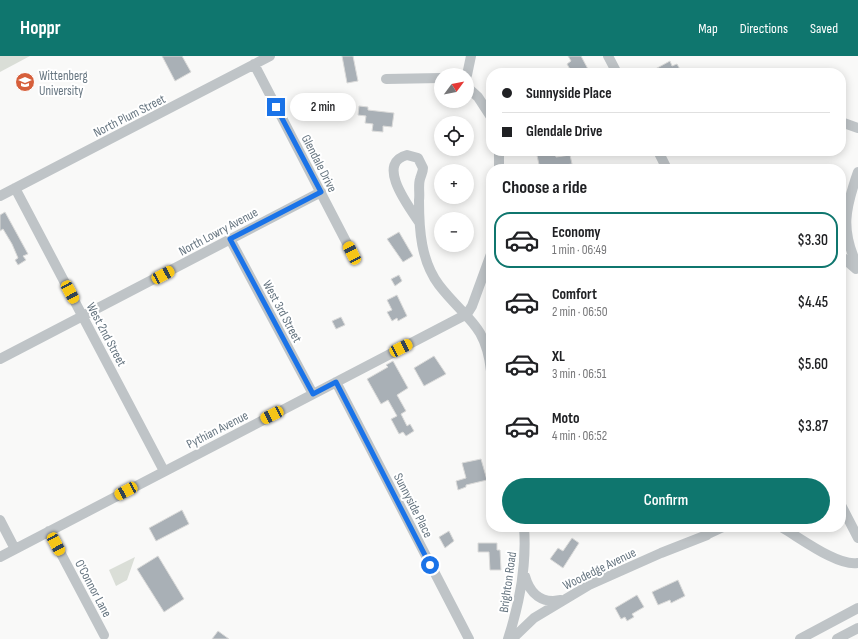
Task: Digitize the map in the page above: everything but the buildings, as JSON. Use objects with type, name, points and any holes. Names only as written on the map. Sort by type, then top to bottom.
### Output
[{"type":"street","name":"North Plum Street","points":[[0,196],[270,56]]},
{"type":"street","points":[[469,68],[471,56]]},
{"type":"street","points":[[608,56],[614,68]]},
{"type":"street","name":"Glendale Drive","points":[[254,64],[352,253]]},
{"type":"street","points":[[386,79],[434,78]]},
{"type":"street","points":[[474,95],[486,108]]},
{"type":"street","points":[[846,124],[858,128]]},
{"type":"street","points":[[419,222],[409,208],[395,180],[395,163],[398,159],[407,155],[418,158],[423,168],[420,180],[419,222],[422,246],[433,274],[449,296],[467,314],[486,344]]},
{"type":"street","points":[[858,172],[846,214],[850,247],[858,267]]},
{"type":"street","name":"West 2nd Street","points":[[15,188],[164,471]]},
{"type":"street","name":"North Lowry Avenue","points":[[0,360],[321,192]]},
{"type":"street","name":"West 3rd Street","points":[[230,239],[313,394]]},
{"type":"street","points":[[846,261],[858,272]]},
{"type":"street","points":[[467,314],[472,306],[486,268]]},
{"type":"street","name":"Pythian Avenue","points":[[0,557],[467,314]]},
{"type":"street","name":"Sunnyside Place","points":[[336,382],[469,639]]},
{"type":"street","points":[[846,515],[858,538]]},
{"type":"street","points":[[0,520],[15,549]]},
{"type":"street","name":"O'Connor Lane","points":[[50,531],[104,635]]},
{"type":"street","name":"Brighton Road","points":[[508,639],[522,589],[524,571],[524,532]]},
{"type":"street","name":"Woodedge Avenue","points":[[512,639],[534,618],[565,599],[615,572],[708,532]]},
{"type":"street","points":[[790,532],[840,561],[858,563]]},
{"type":"street","points":[[524,571],[527,585],[535,595],[548,602],[565,599]]},
{"type":"street","points":[[800,639],[858,608]]},
{"type":"street","points":[[837,639],[858,628]]},
{"type":"shaded area","points":[[0,56],[30,56],[0,72]]},
{"type":"shaded area","points":[[135,557],[127,580],[116,586],[109,570]]},
{"type":"place","name":"Wittenberg University","points":[[25,82]]},
{"type":"route","points":[[276,107],[321,192],[230,239],[313,394],[336,382],[430,565]]}]
